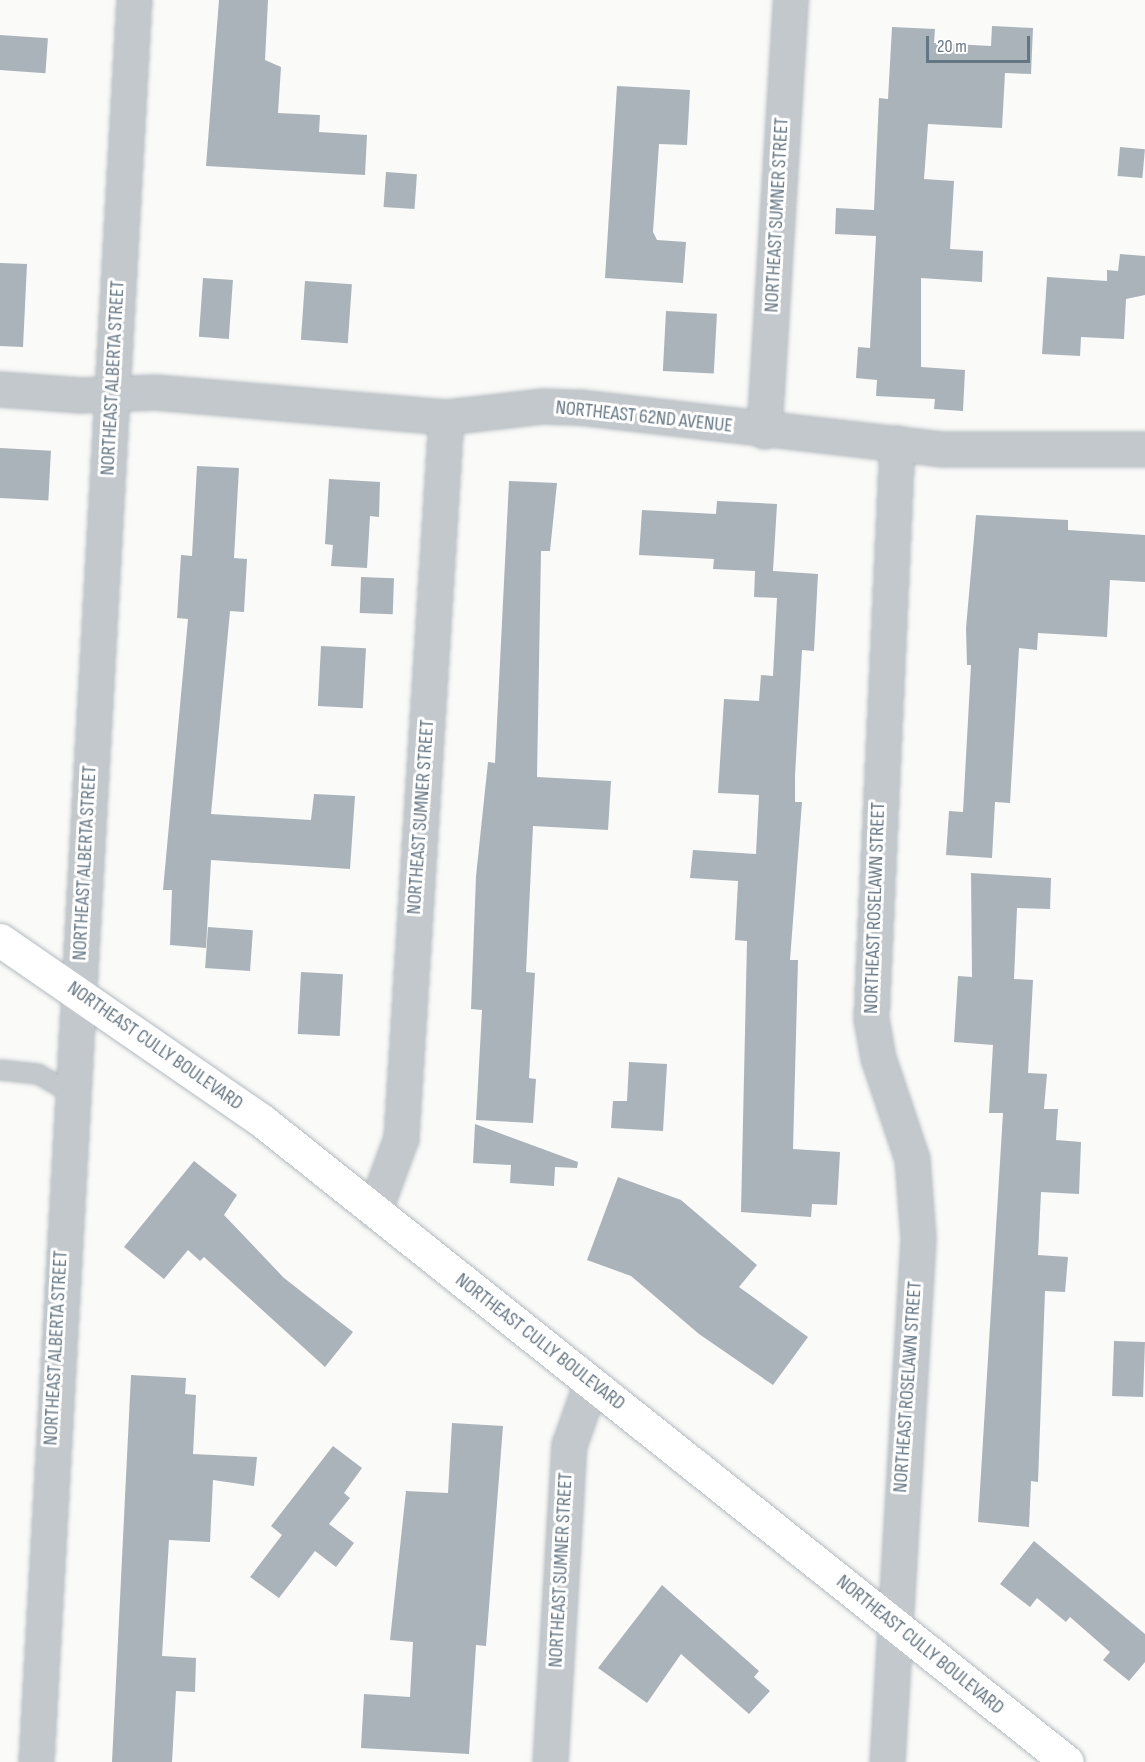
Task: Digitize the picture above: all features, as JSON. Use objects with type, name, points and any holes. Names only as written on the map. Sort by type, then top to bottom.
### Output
[{"type":"main road","name":"NORTHEAST CULLY BOULEVARD","points":[[0,940],[216,1087],[1067,1762]]},
{"type":"street","name":"NORTHEAST ALBERTA STREET","points":[[36,1762],[71,1093],[134,0]]},
{"type":"street","name":"NORTHEAST SUMNER STREET","points":[[764,431],[790,0]]},
{"type":"street","name":"NORTHEAST 62ND AVENUE","points":[[0,389],[360,406],[446,417],[570,407],[764,431],[1004,451],[1145,449]]},
{"type":"street","name":"NORTHEAST SUMNER STREET","points":[[374,1211],[401,1138],[446,417]]},
{"type":"street","name":"NORTHEAST ROSELAWN STREET","points":[[887,1762],[918,1199],[912,1159],[878,1058],[870,964],[897,443]]},
{"type":"street","name":"NORTHEAST SUMNER STREET","points":[[550,1762],[569,1445],[591,1383]]},
{"type":"lane","points":[[0,1070],[38,1074],[71,1093]]},
{"type":"building","points":[[219,0],[268,0],[265,60],[281,67],[278,113],[320,115],[319,132],[367,135],[365,175],[206,166]]},
{"type":"building","points":[[992,26],[1033,28],[1031,74],[1005,73],[1002,128],[928,124],[924,179],[954,181],[950,249],[983,251],[982,282],[921,278],[921,367],[965,370],[963,411],[934,409],[935,399],[876,396],[877,380],[856,378],[858,347],[870,348],[876,236],[835,234],[836,208],[874,210],[879,98],[888,99],[892,27],[935,29],[934,43],[991,46]]},
{"type":"building","points":[[0,35],[48,38],[45,73],[0,70]]},
{"type":"building","points":[[617,86],[690,90],[687,145],[659,144],[653,232],[657,240],[686,242],[683,283],[605,278]]},
{"type":"building","points":[[1120,147],[1145,149],[1142,178],[1117,176]]},
{"type":"building","points":[[386,172],[417,174],[414,209],[384,207]]},
{"type":"building","points":[[1120,254],[1145,256],[1145,295],[1126,299],[1124,339],[1081,337],[1080,356],[1042,354],[1047,277],[1107,281],[1107,270],[1118,271]]},
{"type":"building","points":[[0,263],[27,264],[23,347],[0,346]]},
{"type":"building","points":[[203,278],[233,280],[229,339],[199,337]]},
{"type":"building","points":[[305,281],[352,284],[348,343],[301,340]]},
{"type":"building","points":[[666,311],[717,314],[714,374],[663,371]]},
{"type":"building","points":[[0,448],[51,451],[48,501],[0,498]]},
{"type":"building","points":[[197,466],[239,468],[234,558],[247,559],[244,612],[230,611],[211,814],[311,820],[314,794],[355,796],[350,869],[211,860],[206,948],[170,945],[172,890],[163,890],[188,619],[177,618],[181,555],[192,556]]},
{"type":"building","points":[[329,479],[380,482],[379,517],[370,516],[367,568],[331,566],[333,545],[325,544]]},
{"type":"building","points":[[509,481],[557,483],[550,551],[541,551],[537,777],[611,781],[608,830],[533,826],[526,972],[535,973],[529,1078],[536,1079],[533,1123],[476,1120],[482,1010],[471,1009],[476,876],[488,762],[495,763]]},
{"type":"building","points":[[717,501],[777,504],[773,571],[818,574],[814,651],[802,650],[795,776],[795,802],[802,802],[790,960],[798,960],[793,1149],[840,1152],[837,1205],[812,1204],[811,1217],[741,1212],[747,941],[735,940],[738,881],[690,878],[693,850],[756,854],[759,795],[718,793],[724,699],[759,701],[761,675],[773,676],[777,598],[754,597],[755,571],[713,569],[714,559],[639,555],[642,510],[716,514]]},
{"type":"building","points":[[976,515],[1068,520],[1068,530],[1145,535],[1145,582],[1110,580],[1107,637],[1038,633],[1037,650],[1019,648],[1010,803],[995,802],[992,858],[946,855],[949,811],[963,812],[971,665],[967,665],[966,628]]},
{"type":"building","points":[[361,577],[394,578],[393,614],[360,613]]},
{"type":"building","points":[[321,646],[366,648],[363,708],[318,706]]},
{"type":"building","points":[[971,873],[1051,878],[1050,909],[1017,908],[1014,979],[1033,980],[1028,1073],[1047,1074],[1044,1109],[1058,1109],[1056,1140],[1081,1142],[1079,1194],[1041,1192],[1038,1255],[1068,1257],[1065,1292],[1045,1291],[1038,1482],[1031,1481],[1029,1527],[978,1522],[1003,1113],[989,1113],[993,1045],[954,1042],[958,976],[972,977]]},
{"type":"building","points":[[208,927],[253,930],[250,971],[205,968]]},
{"type":"building","points":[[301,972],[343,974],[340,1036],[298,1034]]},
{"type":"building","points":[[629,1062],[667,1064],[663,1131],[611,1128],[613,1101],[627,1101]]},
{"type":"building","points":[[475,1124],[578,1162],[577,1168],[555,1167],[554,1186],[510,1183],[511,1165],[473,1163]]},
{"type":"building","points":[[194,1161],[237,1195],[224,1215],[284,1278],[353,1332],[325,1367],[204,1257],[200,1261],[188,1250],[164,1279],[124,1247]]},
{"type":"building","points":[[618,1177],[681,1200],[757,1265],[739,1287],[808,1337],[773,1385],[699,1334],[631,1276],[587,1260]]},
{"type":"building","points":[[1114,1341],[1145,1342],[1143,1397],[1112,1396]]},
{"type":"building","points":[[131,1375],[186,1378],[185,1394],[196,1395],[193,1454],[257,1457],[254,1486],[213,1480],[210,1542],[169,1540],[162,1656],[196,1658],[195,1692],[176,1691],[172,1762],[112,1762]]},
{"type":"building","points":[[452,1423],[503,1426],[486,1646],[476,1645],[469,1754],[361,1748],[364,1694],[410,1697],[413,1642],[390,1640],[406,1491],[448,1493]]},
{"type":"building","points":[[333,1446],[362,1468],[344,1493],[350,1498],[329,1524],[354,1543],[336,1567],[315,1551],[279,1598],[250,1577],[282,1535],[271,1526]]},
{"type":"building","points":[[1034,1541],[1145,1634],[1145,1662],[1129,1681],[1103,1660],[1110,1652],[1070,1617],[1066,1622],[1037,1598],[1030,1607],[1000,1584]]},
{"type":"building","points":[[662,1585],[759,1671],[754,1677],[770,1691],[749,1714],[681,1654],[647,1703],[598,1668]]}]
